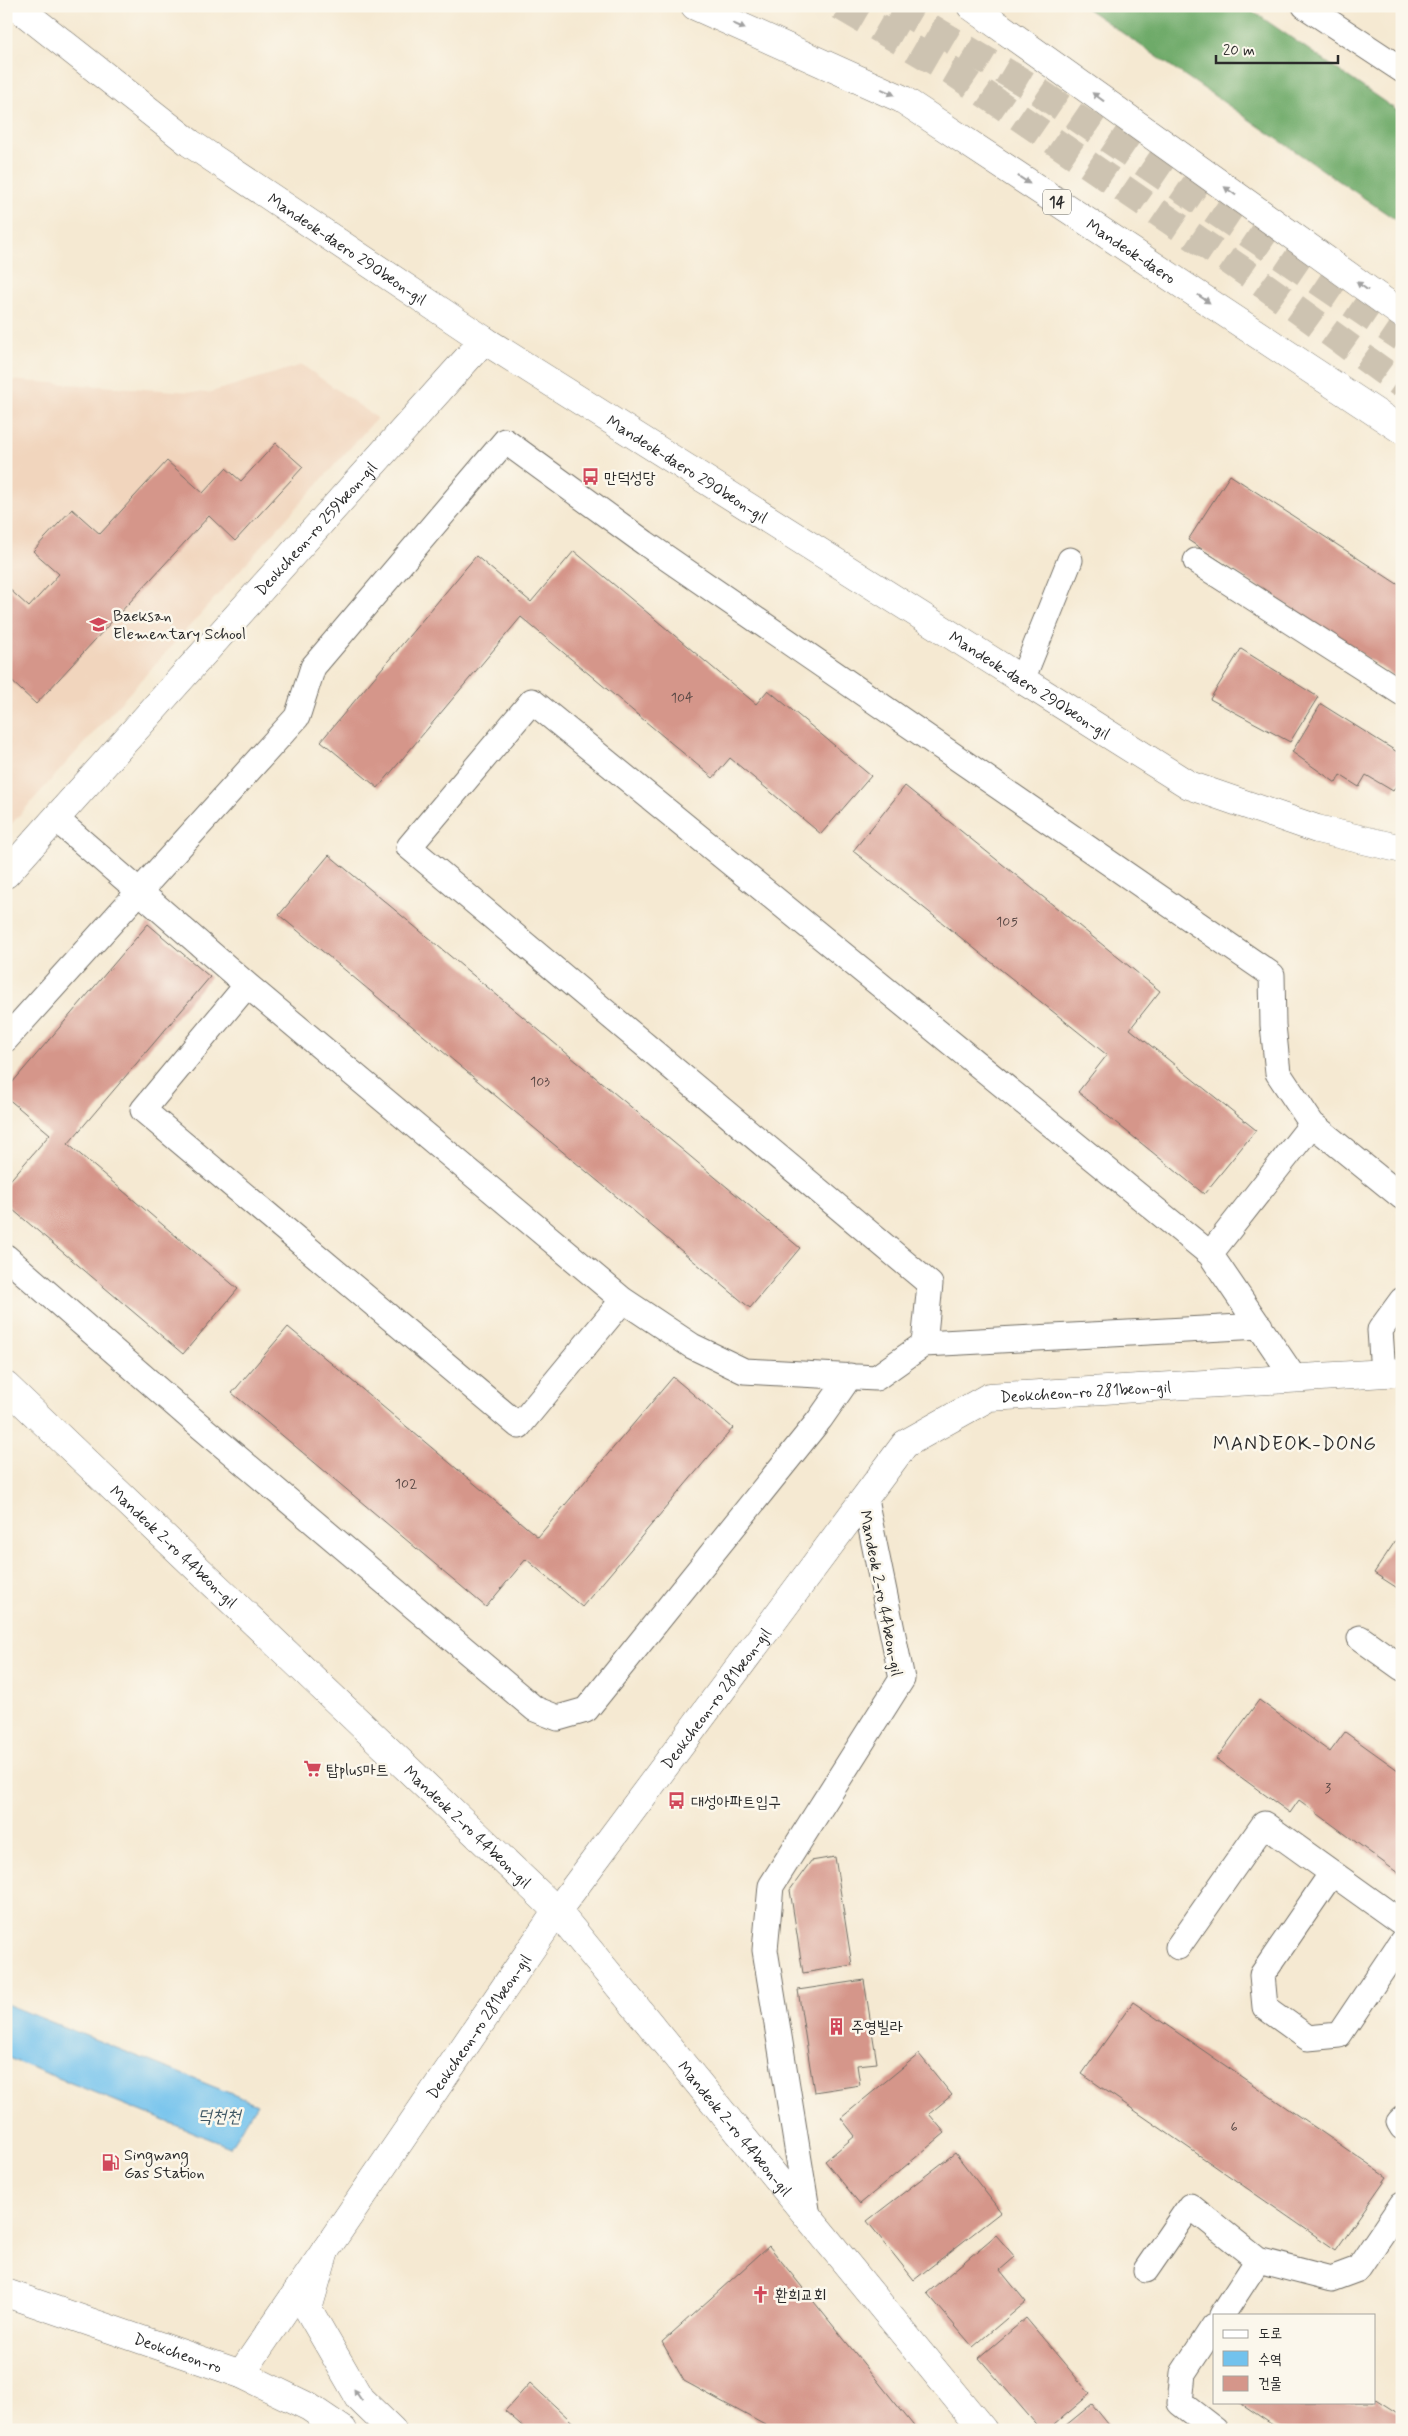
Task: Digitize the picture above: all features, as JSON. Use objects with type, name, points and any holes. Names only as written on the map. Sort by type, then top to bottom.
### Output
[{"type":"street","name":"Mandeok-daero 290beon-gil","points":[[16,6],[190,143],[484,340],[1188,785],[1317,829],[1402,849]]},
{"type":"street","name":"Mandeok-daero","points":[[695,6],[902,99],[1402,430]]},
{"type":"street","points":[[971,6],[1402,314]]},
{"type":"street","name":"Deokcheon-ro 259beon-gil","points":[[6,874],[484,340]]},
{"type":"street","name":"Deokcheon-ro 281beon-gil","points":[[241,2374],[557,1911],[905,1444],[989,1397],[1393,1373]]},
{"type":"street","name":"Mandeok 2-ro 44beon-gil","points":[[6,1386],[557,1911],[984,2430]]},
{"type":"street","points":[[325,2251],[308,2309],[360,2399],[392,2430]]},
{"type":"street","name":"Deokcheon-ro","points":[[6,2293],[241,2374],[309,2406],[343,2430]]},
{"type":"lane","points":[[1306,6],[1402,70]]},
{"type":"lane","points":[[6,1039],[298,717],[313,667],[505,441],[645,543],[1272,975],[1273,1025],[1278,1073],[1312,1124],[1402,1197]]},
{"type":"lane","points":[[1022,680],[1070,560]]},
{"type":"lane","points":[[1196,561],[1402,693]]},
{"type":"lane","points":[[924,1344],[930,1284],[408,846],[532,701],[1210,1254],[1295,1379]]},
{"type":"lane","points":[[56,819],[247,985],[623,1300],[692,1346],[744,1371],[876,1378],[924,1344],[1260,1326]]},
{"type":"lane","points":[[247,985],[143,1110],[519,1426],[623,1300]]},
{"type":"lane","points":[[1210,1254],[1312,1124]]},
{"type":"lane","points":[[6,1257],[200,1426],[535,1709],[558,1718],[586,1710],[814,1427],[850,1376]]},
{"type":"lane","points":[[1393,1373],[1380,1330],[1402,1300]]},
{"type":"lane","name":"Mandeok 2-ro 44beon-gil","points":[[808,2216],[765,1950],[771,1886],[902,1679],[865,1499]]},
{"type":"lane","points":[[1360,1638],[1402,1668]]},
{"type":"lane","points":[[1178,1947],[1264,1824],[1402,1923]]},
{"type":"lane","points":[[1332,1873],[1262,1975],[1264,2006],[1308,2038],[1339,2035],[1402,1940]]},
{"type":"lane","points":[[1402,2119],[1399,2122],[1402,2127]]},
{"type":"lane","points":[[1146,2270],[1190,2206],[1258,2260],[1331,2279],[1358,2269],[1402,2204]]},
{"type":"lane","points":[[1223,2314],[1258,2260]]},
{"type":"lane","points":[[1213,2328],[1183,2373],[1180,2403],[1214,2430]]},
{"type":"shaded area","name":"Baeksan Elementary School","points":[[302,365],[377,418],[6,830],[6,380],[208,393]]},
{"type":"green space","points":[[1083,6],[1245,6],[1402,114],[1402,224]]},
{"type":"water","name":"덕천천","points":[[6,2004],[257,2104],[230,2147],[6,2057]]},
{"type":"building","points":[[276,443],[303,467],[235,541],[209,516],[36,704],[6,676],[6,586],[29,607],[59,574],[33,551],[72,509],[100,534],[167,461],[203,493],[226,468],[241,481]]},
{"type":"building","points":[[1230,475],[1402,587],[1402,681],[1188,540]]},
{"type":"building","points":[[574,551],[756,704],[768,690],[871,776],[821,834],[730,758],[713,778],[521,617],[378,788],[321,741],[476,556],[531,602]]},
{"type":"building","points":[[1241,649],[1318,697],[1290,742],[1210,699]]},
{"type":"building","points":[[1321,704],[1402,755],[1402,777],[1393,791],[1366,775],[1359,787],[1340,775],[1336,783],[1292,752]]},
{"type":"building","points":[[905,786],[1160,991],[1130,1029],[1256,1130],[1204,1194],[1078,1092],[1107,1055],[853,851]]},
{"type":"building","points":[[329,855],[800,1248],[750,1308],[279,915]]},
{"type":"building","points":[[148,924],[210,977],[68,1144],[238,1289],[183,1354],[6,1204],[6,1185],[50,1134],[6,1097],[6,1090]]},
{"type":"building","points":[[288,1327],[538,1537],[673,1377],[733,1428],[582,1607],[526,1559],[486,1607],[232,1393]]},
{"type":"building","points":[[1402,1531],[1402,1591],[1374,1573]]},
{"type":"building","points":[[1259,1700],[1330,1752],[1345,1732],[1402,1773],[1402,1876],[1299,1800],[1290,1813],[1216,1759]]},
{"type":"building","points":[[835,1857],[852,1965],[803,1973],[790,1890],[811,1861]]},
{"type":"building","name":"주영빌라","points":[[864,1980],[877,2063],[857,2065],[860,2085],[814,2092],[798,1990]]},
{"type":"building","points":[[1133,2002],[1387,2177],[1336,2250],[1082,2074]]},
{"type":"building","points":[[919,2054],[952,2095],[929,2114],[945,2133],[860,2204],[825,2161],[855,2136],[841,2118]]},
{"type":"building","points":[[955,2153],[1001,2212],[914,2280],[867,2221]]},
{"type":"building","points":[[996,2235],[1015,2257],[1000,2270],[1026,2302],[973,2347],[927,2293]]},
{"type":"building","name":"환희교회","points":[[769,2246],[917,2430],[774,2430],[684,2381],[662,2342]]},
{"type":"building","points":[[1026,2318],[1090,2394],[1048,2430],[1041,2430],[979,2358]]},
{"type":"building","points":[[530,2383],[581,2430],[527,2430],[505,2411]]},
{"type":"building","points":[[1376,2399],[1402,2416],[1402,2430],[1280,2430],[1242,2404],[1376,2404]]},
{"type":"building","points":[[1092,2404],[1113,2430],[1060,2430]]},
{"type":"tunnel","points":[[840,6],[950,70],[1251,276],[1402,385]]},
{"type":"tunnel","points":[[894,6],[1036,90],[1402,338]]},
{"type":"place","name":"만덕성당","points":[[590,477]]},
{"type":"place","name":"Baeksan Elementary School","points":[[99,624]]},
{"type":"place","name":"탑plus마트","points":[[312,1769]]},
{"type":"place","name":"대성아파트입구","points":[[677,1801]]},
{"type":"place","name":"주영빌라","points":[[837,2026]]},
{"type":"place","name":"Singwang Gas Station","points":[[110,2163]]},
{"type":"place","name":"환희교회","points":[[761,2294]]},
{"type":"district","name":"MANDEOK-DONG","points":[[1295,1443]]}]
